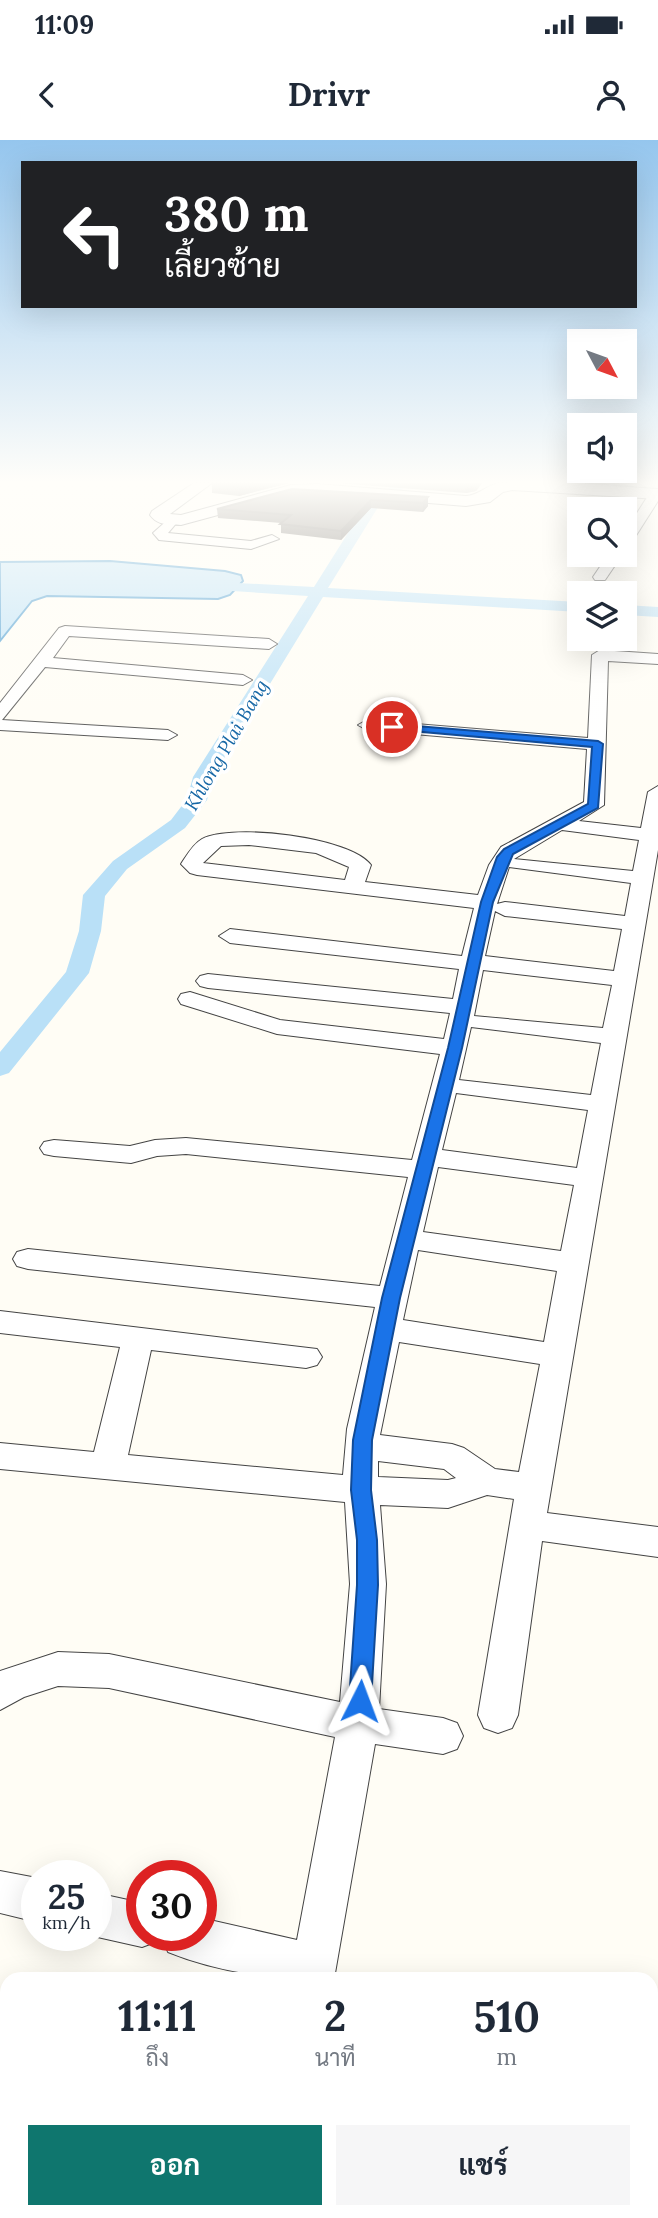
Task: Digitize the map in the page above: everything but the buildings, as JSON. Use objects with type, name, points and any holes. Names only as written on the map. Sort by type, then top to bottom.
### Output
[{"type":"street","points":[[0,715],[65,631],[269,644]]},
{"type":"street","points":[[313,1972],[359,1724],[368,1585],[367,1540],[361,1490],[362,1446],[391,1298],[432,1165],[455,1048],[472,1015],[477,963],[496,906],[503,857],[508,851],[594,805],[600,655],[658,659]]},
{"type":"street","points":[[41,662],[243,680]]},
{"type":"street","points":[[0,725],[168,735]]},
{"type":"street","points":[[367,725],[598,744]]},
{"type":"street","points":[[498,1715],[533,1488],[624,979],[643,916],[643,878],[658,792]]},
{"type":"street","points":[[569,826],[650,835]]},
{"type":"street","points":[[353,888],[360,865],[357,860],[340,852],[308,846],[222,839],[202,848],[192,864],[197,869],[496,906],[643,916]]},
{"type":"street","points":[[518,863],[643,878]]},
{"type":"street","points":[[230,936],[624,979]]},
{"type":"street","points":[[208,981],[472,1015],[614,1037]]},
{"type":"street","points":[[190,999],[277,1027],[455,1048]]},
{"type":"street","points":[[462,1087],[602,1104]]},
{"type":"street","points":[[54,1148],[131,1155],[155,1148],[186,1146],[589,1178]]},
{"type":"street","points":[[419,1241],[574,1263]]},
{"type":"street","points":[[28,1259],[391,1298]]},
{"type":"street","points":[[0,1322],[306,1357]]},
{"type":"street","points":[[395,1330],[558,1356]]},
{"type":"street","points":[[108,1466],[138,1339]]},
{"type":"street","points":[[362,1446],[452,1457],[487,1480],[533,1488]]},
{"type":"street","points":[[0,1457],[361,1490],[449,1494],[487,1480]]},
{"type":"street","points":[[527,1525],[658,1542]]},
{"type":"street","points":[[0,1693],[12,1684],[58,1669],[109,1671],[359,1724],[443,1736]]},
{"type":"street","points":[[0,1892],[21,1897]]},
{"type":"street","points":[[217,1945],[310,1972]]},
{"type":"water","points":[[0,580],[243,581],[230,595],[218,599],[47,596],[32,601],[0,641]]},
{"type":"waterway","name":"Khlong Plai Bang","points":[[318,592],[326,580]]},
{"type":"waterway","points":[[201,585],[318,592]]},
{"type":"waterway","name":"Khlong Plai Bang","points":[[0,1068],[77,973],[90,931],[94,895],[120,865],[178,824],[197,800],[203,777],[318,592]]},
{"type":"waterway","points":[[318,592],[567,606]]},
{"type":"waterway","points":[[637,611],[658,612]]},
{"type":"route","points":[[360,1701],[368,1585],[367,1540],[361,1490],[362,1440],[391,1298],[455,1048],[487,902],[503,857],[508,851],[582,814],[594,805],[598,744],[392,727]]}]
